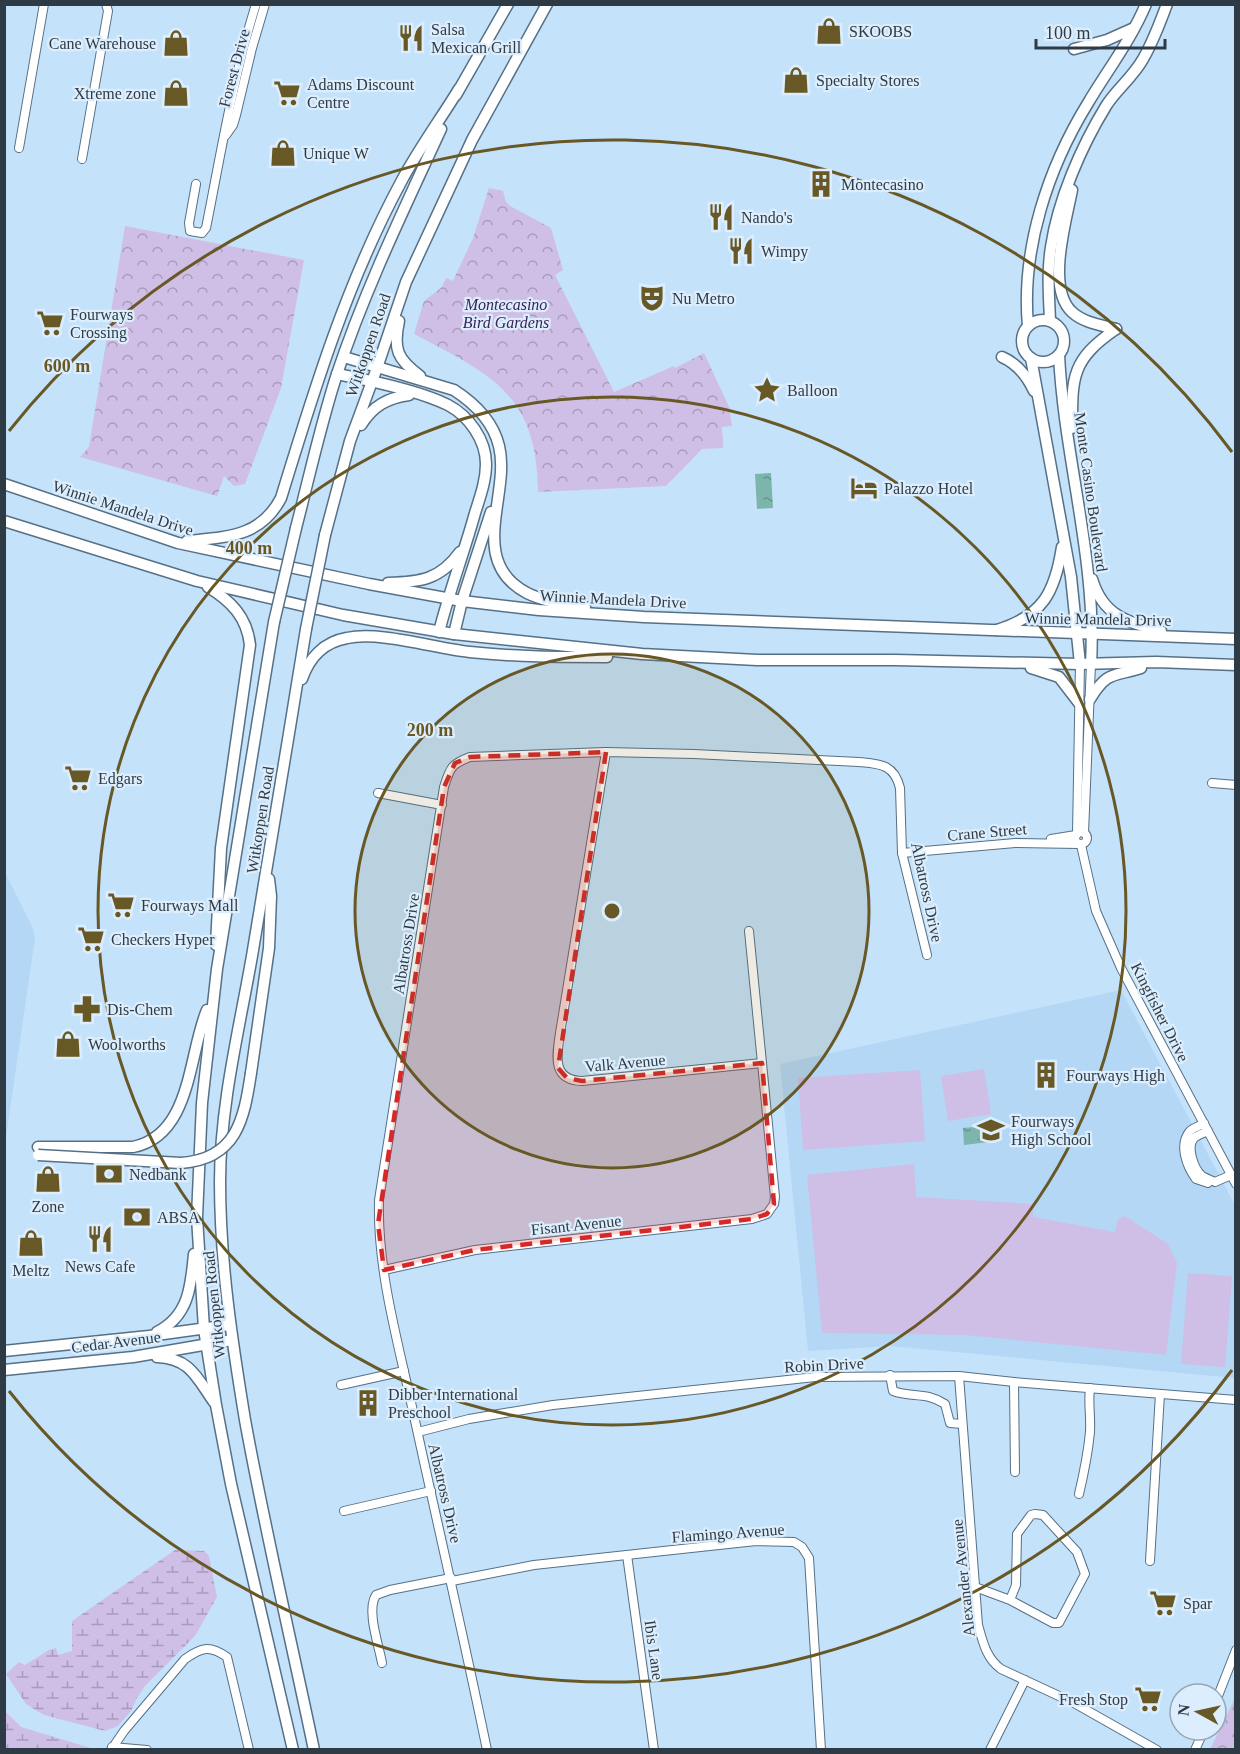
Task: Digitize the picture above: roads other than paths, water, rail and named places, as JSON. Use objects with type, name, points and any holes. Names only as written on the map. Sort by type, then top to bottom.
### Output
[{"type":"main road","name":"Witkoppen Road","points":[[293,1749],[231,1484],[204,1329],[197,1216],[202,1103],[213,996],[274,622],[296,528],[337,374],[398,219],[459,89],[508,4]]},
{"type":"main road","name":"Witkoppen Road","points":[[314,1749],[256,1483],[229,1325],[221,1215],[222,1138],[227,1093],[267,870],[306,629],[325,535],[350,441],[372,383],[405,282],[472,140],[547,4]]},
{"type":"main road","points":[[1029,326],[1028,288],[1034,238],[1045,194],[1066,141],[1146,4]]},
{"type":"main road","points":[[1050,321],[1051,247],[1063,198],[1099,117],[1108,102],[1143,60],[1167,4]]},
{"type":"main road","points":[[1074,49],[1107,40],[1134,27]]},
{"type":"main road","points":[[178,543],[243,533],[257,527],[275,509],[281,498],[331,340],[363,260],[401,182],[459,89]]},
{"type":"main road","points":[[1071,456],[1074,380],[1079,362],[1088,351],[1116,329],[1097,325],[1072,312],[1063,300],[1060,291],[1062,242],[1075,168]]},
{"type":"main road","points":[[405,282],[396,334],[397,352],[407,367],[425,381]]},
{"type":"main road","points":[[1040,320],[1056,324],[1063,334],[1064,342],[1059,355],[1043,362],[1031,358],[1022,345],[1023,334],[1029,326],[1040,320]]},
{"type":"main road","name":"Monte Casino Boulevard","points":[[1059,355],[1060,387],[1092,611],[1093,634],[1085,664]]},
{"type":"main road","points":[[344,357],[454,390],[470,400],[485,417],[499,444],[501,471],[494,527],[495,553],[500,568],[517,587],[544,599],[644,617]]},
{"type":"main road","points":[[1002,357],[1017,367],[1029,381],[1041,411]]},
{"type":"main road","name":"Monte Casino Boulevard","points":[[1031,358],[1071,577],[1077,634],[1085,664]]},
{"type":"main road","points":[[337,374],[415,394],[448,406],[462,415],[474,428],[484,448],[485,482],[447,599],[439,632]]},
{"type":"main road","points":[[350,441],[368,415],[382,402],[415,394]]},
{"type":"main road","name":"Winnie Mandela Drive","points":[[4,484],[178,543],[369,584],[462,601],[539,610],[644,617],[1236,639]]},
{"type":"main road","points":[[454,634],[462,601],[497,495]]},
{"type":"main road","points":[[4,521],[197,581],[343,615],[454,634],[642,654],[757,660],[1085,664],[1156,662],[1236,665]]},
{"type":"main road","points":[[992,631],[1021,620],[1046,599],[1054,585],[1063,538]]},
{"type":"main road","points":[[369,584],[427,579],[452,564],[467,542]]},
{"type":"main road","points":[[1085,553],[1094,586],[1102,601],[1115,615],[1139,626],[1193,636]]},
{"type":"main road","points":[[197,581],[218,593],[235,607],[247,630],[250,645],[221,848],[216,930],[217,969]]},
{"type":"main road","points":[[291,723],[303,676],[310,662],[322,649],[333,642],[347,638],[366,636],[469,652],[527,656],[629,657],[642,654]]},
{"type":"main road","points":[[1090,699],[1099,685],[1109,676],[1156,662]]},
{"type":"main road","points":[[1007,663],[1041,670],[1059,678],[1079,703]]},
{"type":"main road","points":[[213,996],[179,1109],[166,1130],[140,1146],[38,1151],[181,1163],[202,1159],[224,1148],[236,1133],[243,1117],[251,1073],[269,948],[272,896],[267,870]]},
{"type":"main road","points":[[148,1336],[167,1327],[187,1303],[192,1278],[197,1216]]},
{"type":"main road","name":"Cedar Avenue","points":[[4,1351],[229,1325]]},
{"type":"main road","name":"Cedar Avenue","points":[[4,1370],[133,1357],[231,1340]]},
{"type":"main road","points":[[133,1357],[165,1357],[180,1361],[190,1368],[216,1405]]},
{"type":"street","points":[[19,148],[44,4]]},
{"type":"street","points":[[81,159],[108,11],[106,4]]},
{"type":"street","name":"Forest Drive","points":[[196,184],[189,223],[190,231],[202,233],[206,228],[225,137],[228,110],[244,42],[256,4]]},
{"type":"street","name":"Forest Drive","points":[[225,137],[233,125],[265,4]]},
{"type":"street","points":[[1079,834],[1090,724],[1090,699],[1085,664]]},
{"type":"street","points":[[1079,834],[1078,724],[1085,664]]},
{"type":"street","points":[[1078,724],[1090,724]]},
{"type":"street","name":"Albatross Drive","points":[[487,1749],[404,1371],[384,1270],[378,1224],[379,1200],[449,772],[455,763],[470,757],[606,752],[694,753],[881,764],[897,777],[900,788],[902,853],[927,955]]},
{"type":"street","name":"Valk Avenue","points":[[606,752],[560,1033],[558,1068],[567,1078],[582,1081],[762,1063]]},
{"type":"street","points":[[1078,756],[1088,756]]},
{"type":"street","points":[[1212,783],[1236,785]]},
{"type":"street","points":[[378,794],[442,805]]},
{"type":"street","points":[[1079,834],[1087,840],[1080,844]]},
{"type":"street","name":"Crane Street","points":[[902,853],[1038,842],[1079,834]]},
{"type":"street","name":"Crane Street","points":[[1038,842],[1080,844]]},
{"type":"street","name":"Kingfisher Drive","points":[[1080,844],[1096,911],[1121,968],[1236,1184]]},
{"type":"street","points":[[749,931],[762,1063]]},
{"type":"street","name":"Fisant Avenue","points":[[384,1270],[475,1250],[764,1216],[771,1210],[775,1197],[762,1063]]},
{"type":"street","points":[[1206,1127],[1190,1131],[1185,1146],[1185,1155],[1191,1172],[1196,1179],[1206,1183],[1231,1175]]},
{"type":"street","points":[[340,1385],[404,1371]]},
{"type":"street","points":[[891,1375],[893,1391],[927,1395],[937,1399],[945,1404],[950,1423],[962,1424]]},
{"type":"street","name":"Robin Drive","points":[[418,1432],[469,1419],[552,1405],[815,1377],[958,1376],[1236,1400]]},
{"type":"street","name":"Alexander Avenue","points":[[958,1376],[978,1625],[988,1654],[1001,1669],[1074,1704],[1157,1749]]},
{"type":"street","points":[[1014,1382],[1015,1472]]},
{"type":"street","points":[[1078,1494],[1089,1442],[1090,1388]]},
{"type":"street","points":[[1150,1561],[1160,1394]]},
{"type":"street","points":[[344,1511],[431,1491]]},
{"type":"street","points":[[975,1587],[1010,1600],[1053,1623],[1059,1623],[1085,1574],[1077,1552],[1042,1515],[1030,1515],[1016,1537],[1016,1585],[1010,1600]]},
{"type":"street","name":"Flamingo Avenue","points":[[382,1663],[372,1602],[376,1595],[390,1590],[534,1565],[756,1541],[785,1540],[802,1547],[809,1558],[820,1749]]},
{"type":"street","name":"Ibis Lane","points":[[627,1555],[654,1749]]},
{"type":"street","points":[[112,1748],[185,1659],[197,1651],[211,1648],[227,1657],[249,1749]]},
{"type":"street","points":[[1223,1682],[1236,1650]]},
{"type":"street","points":[[990,1749],[1025,1680]]},
{"type":"street","points":[[112,1748],[147,1749]]},
{"type":"water","points":[[771,473],[773,508],[757,509],[755,474]]},
{"type":"water","points":[[995,1125],[997,1141],[964,1145],[963,1128]]},
{"type":"place","name":"SKOOBS","points":[[829,31]]},
{"type":"place","name":"Salsa Mexican Grill","points":[[411,38]]},
{"type":"place","name":"Cane Warehouse","points":[[176,43]]},
{"type":"place","name":"Specialty Stores","points":[[796,80]]},
{"type":"place","name":"Xtreme zone","points":[[176,93]]},
{"type":"place","name":"Adams Discount Centre","points":[[287,93]]},
{"type":"place","name":"Unique W","points":[[283,153]]},
{"type":"place","name":"Montecasino","points":[[821,184]]},
{"type":"place","name":"Nando's","points":[[721,217]]},
{"type":"place","name":"Wimpy","points":[[741,251]]},
{"type":"place","name":"Nu Metro","points":[[652,298]]},
{"type":"place","name":"Fourways Crossing","points":[[50,323]]},
{"type":"place","name":"Balloon","points":[[767,390]]},
{"type":"place","name":"Palazzo Hotel","points":[[864,488]]},
{"type":"place","name":"Edgars","points":[[78,778]]},
{"type":"place","name":"Fourways Mall","points":[[121,905]]},
{"type":"place","name":"Checkers Hyper","points":[[91,939]]},
{"type":"place","name":"Dis-Chem","points":[[87,1009]]},
{"type":"place","name":"Woolworths","points":[[68,1044]]},
{"type":"place","name":"Fourways High","points":[[1046,1075]]},
{"type":"place","name":"Fourways High School","points":[[991,1130]]},
{"type":"place","name":"Nedbank","points":[[109,1174]]},
{"type":"place","name":"Zone","points":[[48,1179]]},
{"type":"place","name":"ABSA","points":[[137,1217]]},
{"type":"place","name":"News Cafe","points":[[100,1239]]},
{"type":"place","name":"Meltz","points":[[31,1243]]},
{"type":"place","name":"Dibber International Preschool","points":[[368,1403]]},
{"type":"place","name":"Spar","points":[[1163,1603]]},
{"type":"place","name":"Fresh Stop","points":[[1148,1699]]},
{"type":"park label","name":"Montecasino Bird Gardens","points":[[506,313]]}]
